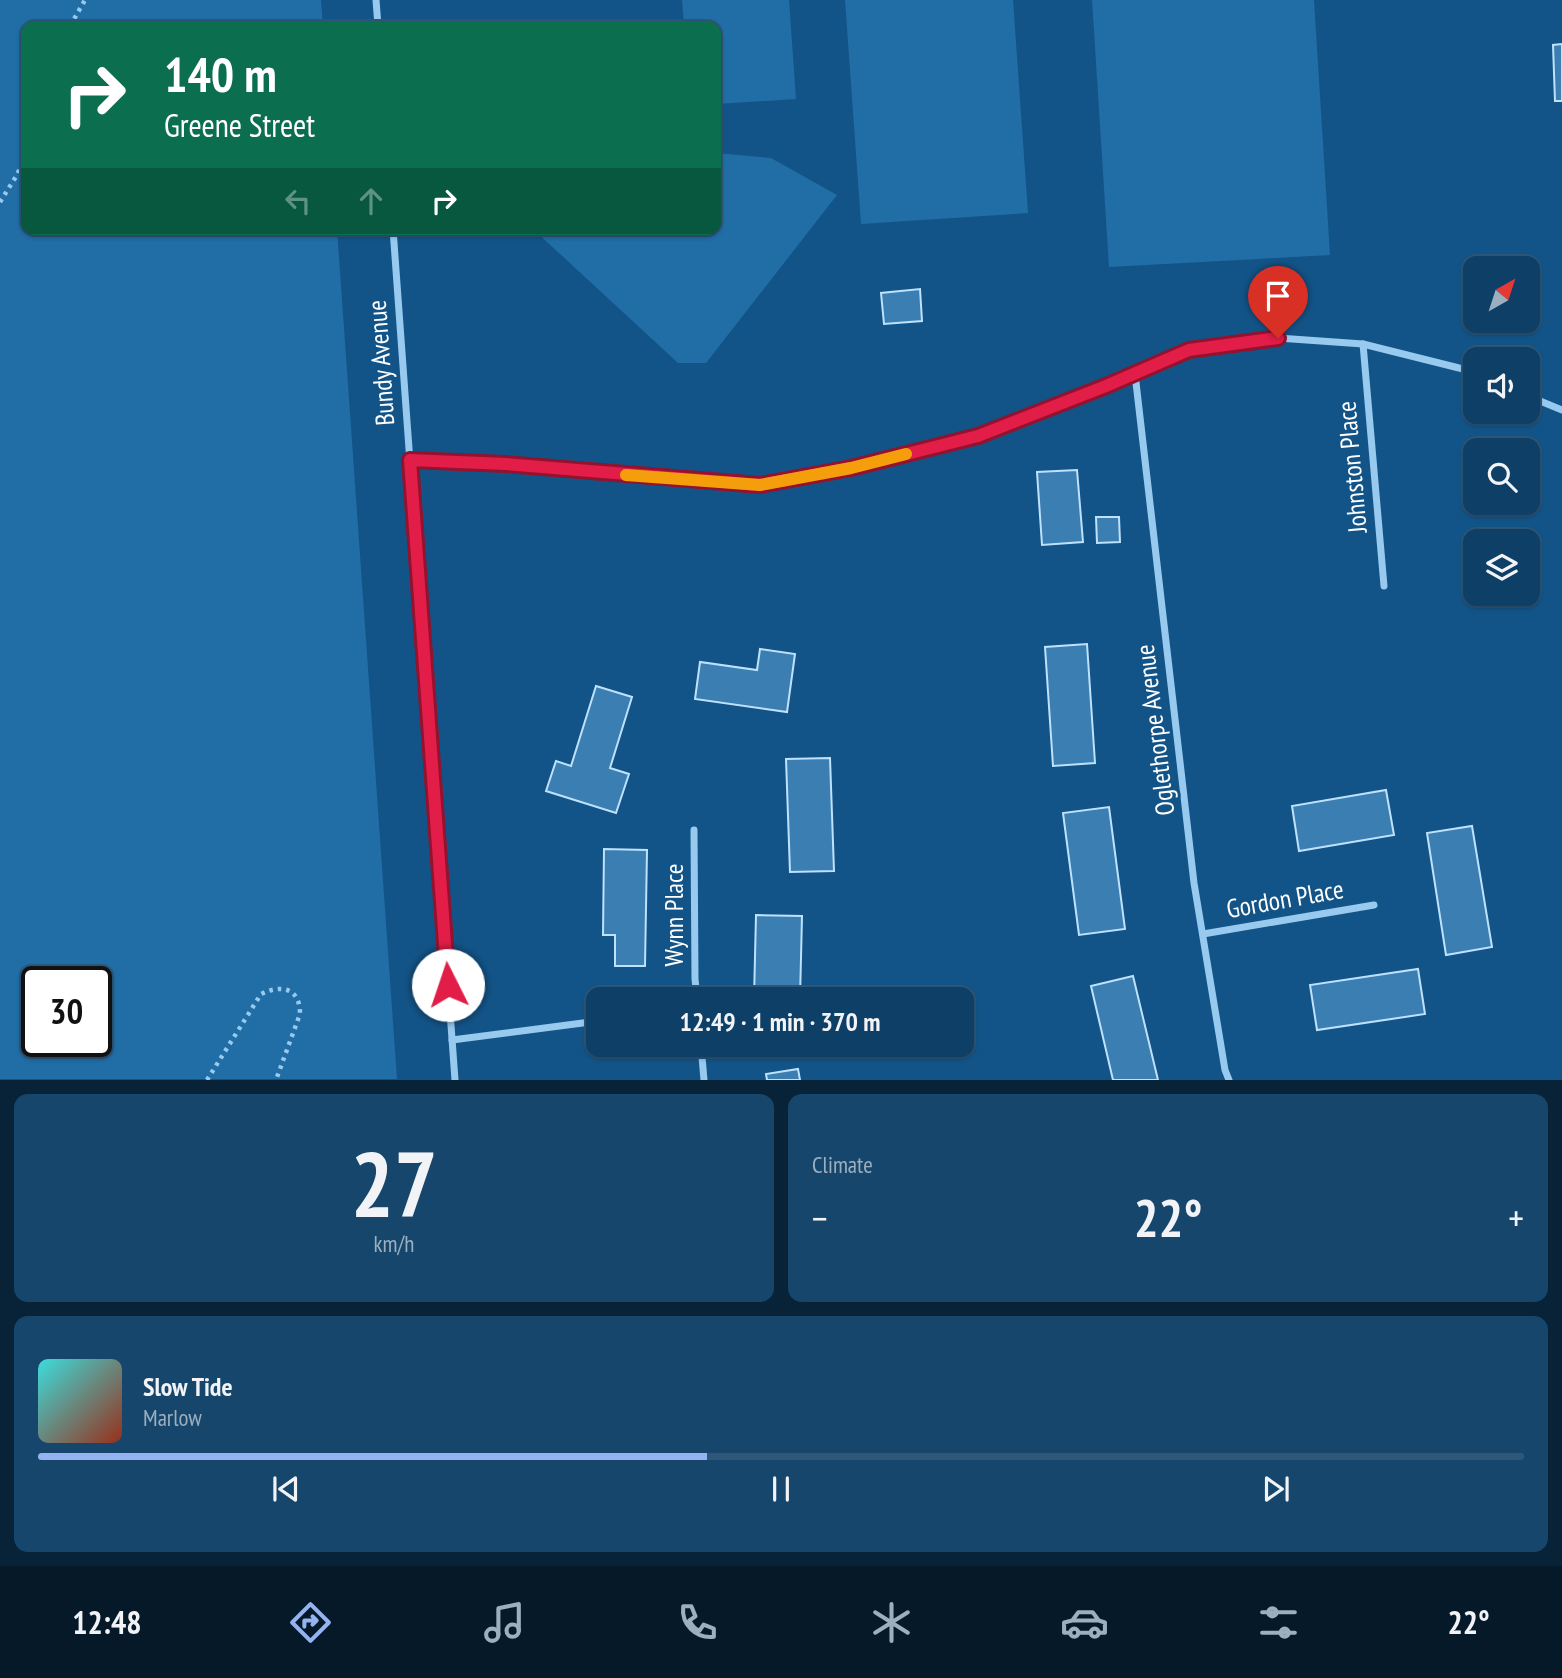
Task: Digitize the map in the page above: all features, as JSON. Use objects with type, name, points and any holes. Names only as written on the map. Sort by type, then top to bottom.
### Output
[{"type":"street","points":[[376,0],[378,21]]},
{"type":"street","name":"Bundy Avenue","points":[[393,235],[455,1080]]},
{"type":"street","points":[[410,460],[506,464],[760,485],[851,468],[978,436],[1189,350],[1278,338],[1363,344],[1463,369]]},
{"type":"street","name":"Johnston Place","points":[[1363,344],[1384,586]]},
{"type":"street","name":"Oglethorpe Avenue","points":[[1135,374],[1194,883],[1225,1070],[1229,1080]]},
{"type":"street","points":[[1540,401],[1562,410]]},
{"type":"street","name":"Wynn Place","points":[[694,830],[696,987]]},
{"type":"street","name":"Gordon Place","points":[[1203,934],[1374,905]]},
{"type":"street","points":[[452,1040],[586,1023]]},
{"type":"street","points":[[702,1057],[704,1080]]},
{"type":"path","points":[[73,21],[85,0]]},
{"type":"path","points":[[0,202],[21,166]]},
{"type":"path","points":[[206,1080],[261,995],[273,988],[285,988],[294,994],[300,1005],[300,1014],[276,1080]]},
{"type":"shaded area","points":[[0,0],[321,0],[323,21],[21,21],[21,235],[337,235],[397,1079],[0,1079]]},
{"type":"shaded area","points":[[682,0],[789,0],[796,99],[721,104],[721,21],[684,21]]},
{"type":"shaded area","points":[[845,0],[1013,0],[1028,213],[861,224]]},
{"type":"shaded area","points":[[1092,0],[1314,0],[1330,255],[1109,267]]},
{"type":"shaded area","points":[[721,153],[771,158],[837,195],[706,363],[678,363],[539,235],[721,235]]},
{"type":"building","points":[[1562,44],[1562,101],[1555,101],[1553,45]]},
{"type":"building","points":[[920,289],[922,321],[884,324],[881,293]]},
{"type":"building","points":[[1077,470],[1083,542],[1042,545],[1037,472]]},
{"type":"building","points":[[1096,517],[1119,517],[1120,542],[1097,543]]},
{"type":"building","points":[[1087,644],[1095,763],[1053,766],[1045,647]]},
{"type":"building","points":[[760,649],[795,654],[787,712],[695,699],[700,662],[757,670]]},
{"type":"building","points":[[596,686],[632,697],[610,768],[629,774],[616,813],[546,791],[556,761],[571,766]]},
{"type":"building","points":[[830,758],[834,871],[790,872],[786,759]]},
{"type":"building","points":[[1386,790],[1394,835],[1299,851],[1292,806]]},
{"type":"building","points":[[1109,807],[1125,929],[1079,935],[1063,813]]},
{"type":"building","points":[[1472,826],[1492,947],[1446,955],[1427,833]]},
{"type":"building","points":[[604,849],[647,850],[645,966],[615,966],[615,935],[603,935]]},
{"type":"building","points":[[756,915],[802,916],[800,987],[754,987]]},
{"type":"building","points":[[1418,969],[1425,1014],[1317,1030],[1310,985]]},
{"type":"building","points":[[1133,976],[1158,1080],[1113,1080],[1091,986]]},
{"type":"building","points":[[798,1069],[800,1080],[767,1080],[766,1074]]},
{"type":"slow traffic","points":[[626,475],[760,485],[851,468],[906,454]]},
{"type":"route","points":[[448,985],[410,460],[506,464],[760,485],[851,468],[978,436],[1189,350],[1278,338]]}]
